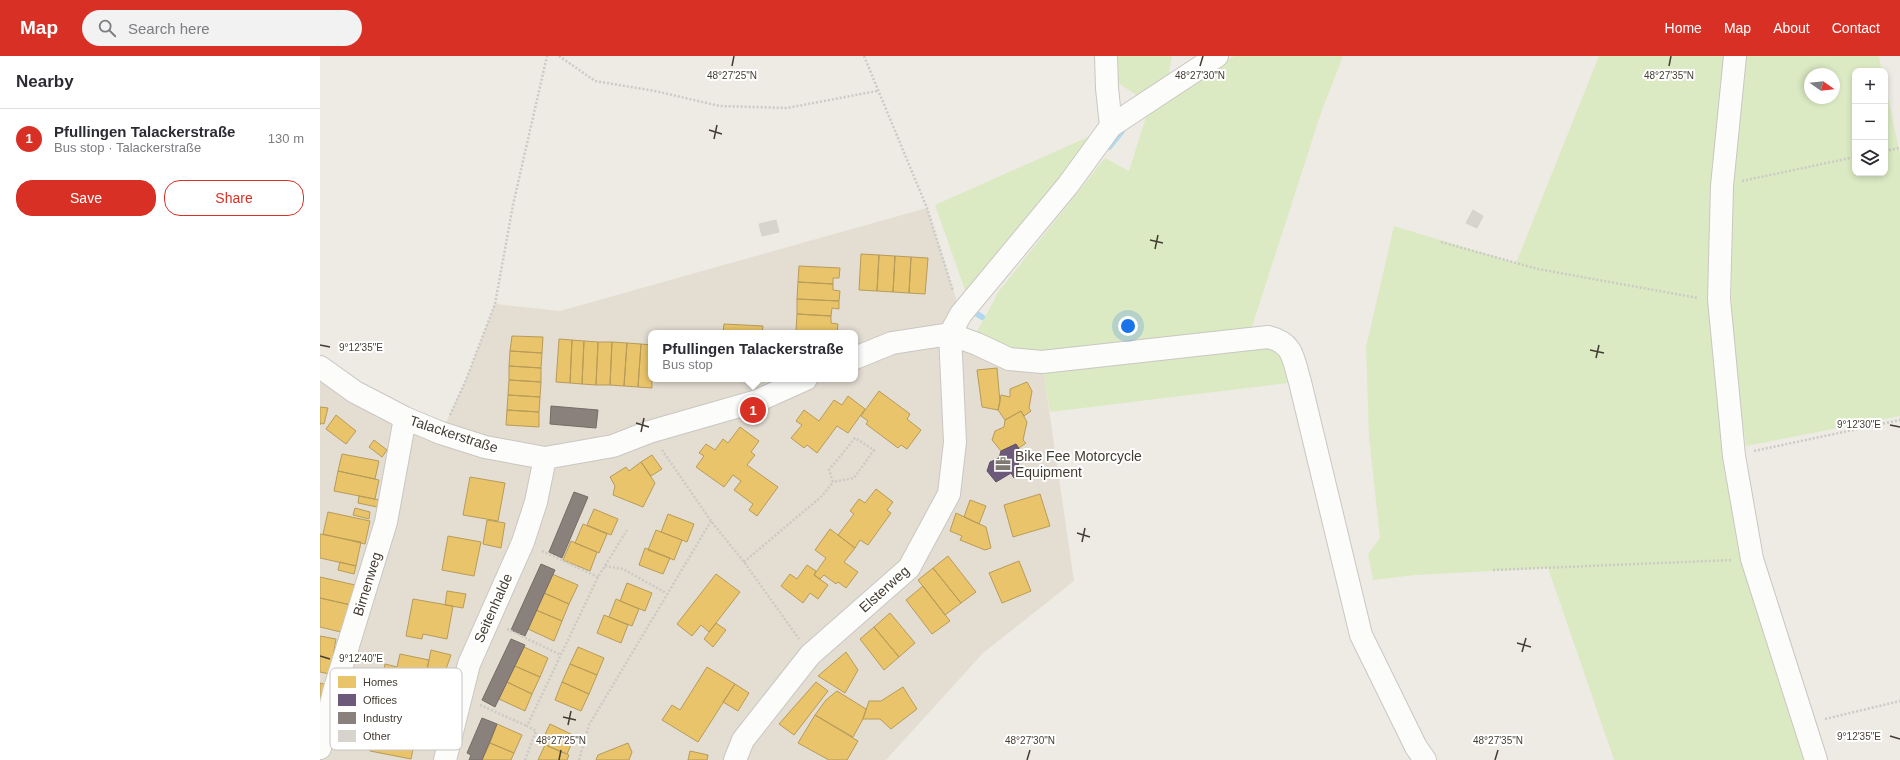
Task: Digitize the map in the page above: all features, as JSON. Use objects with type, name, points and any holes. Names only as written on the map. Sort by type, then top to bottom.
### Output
[{"type":"street","points":[[1106,56],[1107,88],[1111,126]]},
{"type":"street","points":[[950,334],[961,314],[1068,185],[1111,126],[1217,56]]},
{"type":"street","points":[[1735,56],[1722,186],[1719,299],[1734,456],[1752,559],[1816,760]]},
{"type":"street","points":[[858,357],[892,343],[950,334],[977,344],[1009,359],[1042,362],[1268,337],[1280,339],[1290,349],[1300,382],[1361,635],[1416,747],[1425,760]]},
{"type":"street","name":"Elsterweg","points":[[735,760],[743,740],[810,655],[910,568],[948,494],[955,442],[950,334]]},
{"type":"street","name":"Talackerstraße","points":[[320,367],[355,392],[405,418],[441,433],[485,447],[545,458],[613,446],[649,432],[757,401],[799,382]]},
{"type":"street","name":"Birnenweg","points":[[342,668],[386,522],[405,418]]},
{"type":"street","name":"Seitenhalde","points":[[462,689],[469,664],[523,542],[536,502],[545,458]]},
{"type":"street","name":"Birnenweg","points":[[320,748],[330,710]]},
{"type":"street","name":"Seitenhalde","points":[[445,760],[447,750]]},
{"type":"path","points":[[441,433],[466,380],[495,304],[513,205],[547,56]]},
{"type":"path","points":[[559,56],[595,81],[655,91],[720,106],[787,108],[877,91]]},
{"type":"path","points":[[864,56],[877,91],[927,208],[961,314]]},
{"type":"path","points":[[1888,150],[1900,148]]},
{"type":"path","points":[[1722,186],[1852,158]]},
{"type":"path","points":[[1441,242],[1538,269],[1702,298]]},
{"type":"path","points":[[1734,456],[1900,420]]},
{"type":"path","points":[[649,432],[711,521],[744,562],[810,655]]},
{"type":"path","points":[[744,562],[822,496],[833,482],[854,478],[874,450],[856,438],[829,470],[833,482]]},
{"type":"path","points":[[579,760],[589,725],[666,593],[711,521]]},
{"type":"path","points":[[527,726],[598,577],[627,530]]},
{"type":"path","points":[[523,542],[598,577]]},
{"type":"path","points":[[1493,570],[1736,560]]},
{"type":"path","points":[[605,566],[623,569],[666,593]]},
{"type":"path","points":[[488,619],[561,655]]},
{"type":"path","points":[[462,697],[536,731],[525,760]]},
{"type":"path","points":[[1805,723],[1900,701]]},
{"type":"shaded area","points":[[927,208],[961,314],[950,334],[1042,362],[1074,581],[983,653],[886,760],[320,760],[320,367],[441,433],[466,380],[495,304],[560,311]]},
{"type":"green space","points":[[1118,56],[1172,56],[1168,78],[1138,96],[1118,83]]},
{"type":"green space","points":[[1234,56],[1343,56],[1321,113],[1250,333],[1045,356],[1007,351],[975,335],[999,291],[1105,158],[1129,171],[1146,117]]},
{"type":"green space","points":[[1599,56],[1727,56],[1730,487],[1807,760],[1614,760],[1548,568],[1416,575],[1373,580],[1368,554],[1380,538],[1369,437],[1366,347],[1394,226],[1516,263]]},
{"type":"green space","points":[[1745,56],[1879,56],[1881,68],[1852,68],[1852,176],[1888,176],[1888,97],[1900,154],[1900,416],[1746,446],[1731,346],[1733,172]]},
{"type":"green space","points":[[1099,132],[966,293],[935,205]]},
{"type":"green space","points":[[1269,346],[1284,351],[1296,382],[1050,412],[1043,368]]},
{"type":"building: Homes","points":[[861,254],[879,255],[877,291],[859,290]]},
{"type":"building: Homes","points":[[879,255],[895,256],[893,292],[877,291]]},
{"type":"building: Homes","points":[[895,256],[911,257],[909,293],[893,292]]},
{"type":"building: Homes","points":[[911,257],[928,258],[925,294],[909,293]]},
{"type":"building: Homes","points":[[799,266],[840,268],[839,278],[833,278],[833,284],[798,282]]},
{"type":"building: Homes","points":[[798,282],[833,284],[833,290],[840,291],[839,301],[797,299]]},
{"type":"building: Homes","points":[[797,299],[839,301],[839,309],[832,308],[831,316],[797,314]]},
{"type":"building: Homes","points":[[797,314],[831,316],[831,323],[838,324],[837,330],[796,330]]},
{"type":"building: Homes","points":[[724,324],[763,326],[762,330],[723,330]]},
{"type":"building: Homes","points":[[512,336],[543,337],[542,353],[510,351]]},
{"type":"building: Homes","points":[[559,339],[572,340],[570,383],[556,382]]},
{"type":"building: Homes","points":[[572,340],[584,341],[582,384],[570,383]]},
{"type":"building: Homes","points":[[584,341],[598,342],[596,385],[582,384]]},
{"type":"building: Homes","points":[[598,342],[612,342],[610,385],[596,385]]},
{"type":"building: Homes","points":[[612,342],[627,343],[624,386],[610,385]]},
{"type":"building: Homes","points":[[627,343],[641,344],[638,387],[624,386]]},
{"type":"building: Homes","points":[[641,344],[648,345],[648,382],[652,382],[652,388],[638,387]]},
{"type":"building: Homes","points":[[510,351],[542,353],[541,368],[509,366]]},
{"type":"building: Homes","points":[[509,366],[541,368],[541,382],[509,380]]},
{"type":"building: Homes","points":[[997,368],[1000,402],[998,410],[982,407],[977,370]]},
{"type":"building: Homes","points":[[509,380],[541,382],[540,397],[508,395]]},
{"type":"building: Homes","points":[[1027,382],[1032,391],[1029,408],[1031,411],[1024,416],[1021,411],[1005,420],[998,410],[1001,395],[1010,397],[1010,389]]},
{"type":"building: Homes","points":[[879,391],[910,414],[907,419],[921,430],[907,449],[901,445],[898,448],[866,424],[868,421],[861,416]]},
{"type":"building: Homes","points":[[508,395],[540,397],[539,412],[507,410]]},
{"type":"building: Homes","points":[[848,396],[865,409],[848,433],[837,426],[817,453],[807,445],[804,448],[791,438],[802,425],[796,421],[804,410],[819,421],[834,400],[842,405]]},
{"type":"building: Homes","points":[[320,407],[328,408],[324,424],[320,423]]},
{"type":"building: Homes","points":[[507,410],[539,412],[539,427],[506,425]]},
{"type":"building: Homes","points":[[1021,411],[1027,422],[1023,440],[1026,443],[1019,448],[1016,444],[1001,451],[992,440],[995,431],[1004,427],[1005,420]]},
{"type":"building: Homes","points":[[336,415],[356,431],[346,444],[326,429]]},
{"type":"building: Homes","points":[[740,427],[759,441],[751,452],[755,455],[747,465],[778,487],[757,516],[749,510],[753,504],[734,490],[741,481],[733,475],[724,487],[696,467],[704,456],[699,453],[706,444],[715,450],[723,439],[728,443]]},
{"type":"building: Homes","points":[[374,440],[387,450],[382,457],[369,447]]},
{"type":"building: Homes","points":[[342,454],[379,461],[375,479],[338,471]]},
{"type":"building: Homes","points":[[652,455],[662,469],[651,476],[641,462]]},
{"type":"building: Homes","points":[[641,462],[655,483],[643,507],[613,495],[615,486],[610,477],[626,467],[629,471]]},
{"type":"building: Homes","points":[[338,471],[379,480],[375,499],[334,491]]},
{"type":"building: Homes","points":[[470,477],[505,483],[498,521],[463,515]]},
{"type":"building: Homes","points":[[876,489],[893,502],[887,510],[891,513],[868,545],[860,540],[855,548],[838,535],[854,514],[850,511],[859,499],[865,503]]},
{"type":"building: Homes","points":[[1040,494],[1050,526],[1013,537],[1004,505]]},
{"type":"building: Homes","points":[[359,496],[379,500],[377,507],[358,503]]},
{"type":"building: Homes","points":[[970,500],[986,506],[979,524],[964,517]]},
{"type":"building: Homes","points":[[355,508],[370,512],[369,519],[353,515]]},
{"type":"building: Homes","points":[[594,509],[618,519],[611,535],[587,525]]},
{"type":"building: Homes","points":[[328,512],[370,521],[365,544],[323,534]]},
{"type":"building: Homes","points":[[956,513],[986,527],[991,548],[985,550],[960,540],[962,536],[950,531]]},
{"type":"building: Homes","points":[[668,514],[694,524],[687,542],[661,532]]},
{"type":"building: Homes","points":[[487,520],[505,523],[501,548],[483,544]]},
{"type":"building: Homes","points":[[583,524],[607,534],[599,553],[575,543]]},
{"type":"building: Homes","points":[[830,529],[855,548],[844,562],[858,572],[846,588],[838,582],[836,584],[824,575],[820,579],[814,575],[826,558],[815,550]]},
{"type":"building: Homes","points":[[656,530],[682,540],[674,560],[648,550]]},
{"type":"building: Homes","points":[[320,534],[361,542],[356,566],[320,558]]},
{"type":"building: Homes","points":[[448,536],[481,542],[474,576],[442,570]]},
{"type":"building: Homes","points":[[571,541],[597,552],[590,571],[563,560]]},
{"type":"building: Homes","points":[[645,548],[670,558],[663,574],[639,565]]},
{"type":"building: Homes","points":[[948,556],[976,592],[961,603],[933,568]]},
{"type":"building: Homes","points":[[1019,561],[1031,591],[1002,603],[989,573]]},
{"type":"building: Homes","points":[[340,562],[356,566],[354,574],[338,570]]},
{"type":"building: Homes","points":[[807,565],[816,571],[814,575],[828,585],[818,599],[810,593],[803,603],[781,586],[790,574],[797,579]]},
{"type":"building: Homes","points":[[933,568],[961,603],[945,615],[918,580]]},
{"type":"building: Homes","points":[[552,574],[578,585],[569,604],[544,593]]},
{"type":"building: Homes","points":[[716,574],[740,592],[709,632],[701,625],[692,636],[677,624]]},
{"type":"building: Homes","points":[[320,577],[355,585],[351,605],[320,598]]},
{"type":"building: Homes","points":[[627,583],[652,593],[645,611],[620,601]]},
{"type":"building: Homes","points":[[923,586],[950,621],[932,634],[906,600]]},
{"type":"building: Homes","points":[[447,591],[466,594],[463,608],[445,605]]},
{"type":"building: Homes","points":[[544,593],[569,604],[562,621],[536,610]]},
{"type":"building: Homes","points":[[320,598],[351,605],[345,633],[320,627]]},
{"type":"building: Homes","points":[[413,599],[453,606],[447,639],[423,634],[422,639],[406,636]]},
{"type":"building: Homes","points":[[616,599],[639,609],[632,626],[609,617]]},
{"type":"building: Homes","points":[[536,610],[562,621],[554,641],[528,629]]},
{"type":"building: Homes","points":[[890,613],[915,643],[899,657],[874,627]]},
{"type":"building: Homes","points":[[604,615],[628,625],[621,643],[597,633]]},
{"type":"building: Homes","points":[[716,623],[726,630],[713,647],[704,639]]},
{"type":"building: Homes","points":[[874,627],[899,657],[884,670],[860,639]]},
{"type":"building: Homes","points":[[320,636],[336,639],[330,674],[320,672]]},
{"type":"building: Homes","points":[[524,647],[548,658],[540,677],[515,666]]},
{"type":"building: Homes","points":[[578,647],[604,658],[597,675],[570,664]]},
{"type":"building: Homes","points":[[431,650],[451,655],[446,668],[427,668]]},
{"type":"building: Homes","points":[[846,652],[858,670],[845,693],[818,676]]},
{"type":"building: Homes","points":[[400,654],[429,660],[427,668],[384,668],[385,664],[397,667]]},
{"type":"building: Homes","points":[[570,664],[597,675],[589,694],[562,682]]},
{"type":"building: Homes","points":[[515,666],[540,677],[532,694],[507,682]]},
{"type":"building: Homes","points":[[707,667],[735,684],[698,742],[662,720],[672,705],[680,710]]},
{"type":"building: Homes","points":[[507,682],[532,694],[525,711],[499,699]]},
{"type":"building: Homes","points":[[562,682],[589,694],[581,711],[555,700]]},
{"type":"building: Homes","points":[[816,682],[828,691],[794,735],[779,724]]},
{"type":"building: Homes","points":[[320,683],[327,685],[320,716]]},
{"type":"building: Homes","points":[[735,684],[749,693],[738,711],[723,702]]},
{"type":"building: Homes","points":[[903,687],[917,709],[891,729],[880,719],[863,719],[869,701],[881,701]]},
{"type":"building: Homes","points":[[837,691],[866,709],[863,719],[853,737],[815,715],[826,700]]},
{"type":"building: Homes","points":[[815,715],[858,741],[847,760],[829,760],[798,743]]},
{"type":"building: Homes","points":[[497,724],[522,735],[514,753],[490,743]]},
{"type":"building: Homes","points":[[550,724],[575,736],[567,754],[541,743]]},
{"type":"building: Homes","points":[[490,743],[514,753],[511,760],[482,760]]},
{"type":"building: Homes","points":[[628,743],[632,752],[629,760],[596,760],[598,755]]},
{"type":"building: Homes","points":[[545,745],[569,755],[567,760],[538,760]]},
{"type":"building: Homes","points":[[370,750],[413,750],[411,759]]},
{"type":"building: Homes","points":[[690,751],[708,755],[707,760],[688,760]]},
{"type":"building: Offices","points":[[1016,444],[1021,452],[1017,470],[1020,475],[1014,478],[1011,473],[996,482],[987,471],[990,462],[999,458],[1001,451]]},
{"type":"building: Industry","points":[[551,406],[598,410],[596,428],[550,424]]},
{"type":"building: Industry","points":[[574,492],[588,497],[562,558],[549,552]]},
{"type":"building: Industry","points":[[541,564],[555,570],[525,636],[511,630]]},
{"type":"building: Industry","points":[[511,639],[525,645],[495,707],[482,700]]},
{"type":"building: Industry","points":[[482,718],[497,724],[482,760],[469,760],[471,755],[467,753]]},
{"type":"building: Other","points":[[1473,210],[1483,216],[1477,228],[1466,223]]},
{"type":"building: Other","points":[[776,220],[779,232],[762,236],[759,224]]},
{"type":"waterway","points":[[1109,147],[1122,131]]},
{"type":"waterway","points":[[974,312],[982,317]]},
{"type":"place","name":"Pfullingen Talackerstraße","points":[[753,410]]},
{"type":"place","name":"Bike Fee Motorcycle Equipment","points":[[1003,464]]}]
